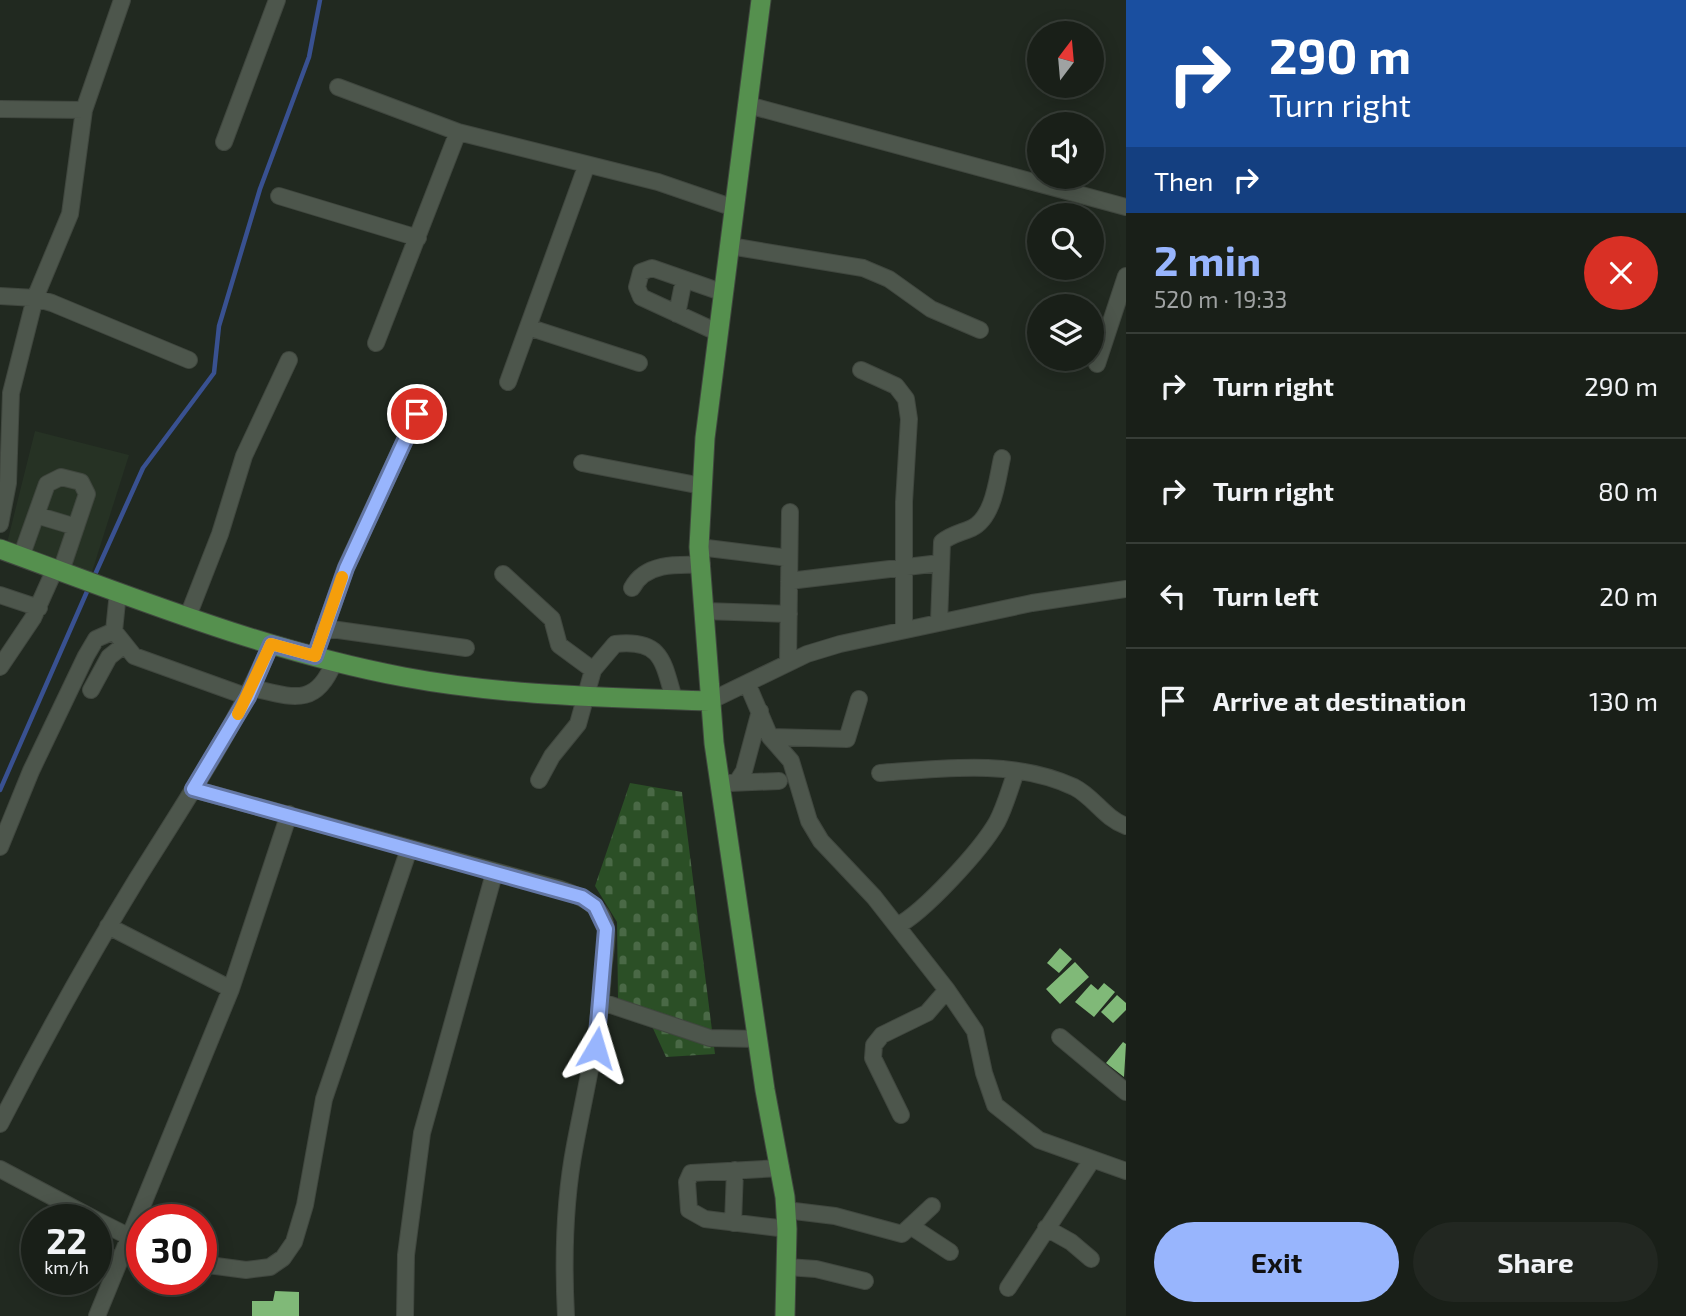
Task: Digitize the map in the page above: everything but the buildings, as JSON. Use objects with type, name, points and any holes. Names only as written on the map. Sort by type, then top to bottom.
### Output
[{"type":"main road","points":[[761,0],[702,486],[701,556],[709,701],[729,783],[758,1039],[781,1168],[787,1220],[784,1316]]},
{"type":"main road","points":[[0,549],[113,591],[271,644],[325,659],[451,685],[583,697],[709,701]]},
{"type":"street","points":[[0,524],[8,483],[12,393],[35,298],[70,214],[84,110],[122,0]]},
{"type":"street","points":[[224,142],[277,0]]},
{"type":"street","points":[[338,87],[458,132],[586,167],[658,182],[734,208]]},
{"type":"street","points":[[748,104],[1126,207]]},
{"type":"street","points":[[0,109],[84,110]]},
{"type":"street","points":[[376,342],[458,132]]},
{"type":"street","points":[[508,382],[586,167]]},
{"type":"street","points":[[279,196],[418,238]]},
{"type":"street","points":[[730,246],[863,268],[889,279],[931,309],[979,330]]},
{"type":"street","points":[[719,333],[641,298],[637,287],[641,272],[645,268],[724,293]]},
{"type":"street","points":[[1104,349],[1120,316],[1126,276]]},
{"type":"street","points":[[677,314],[684,279]]},
{"type":"street","points":[[0,296],[35,298],[189,360]]},
{"type":"street","points":[[528,327],[639,363]]},
{"type":"street","points":[[188,616],[220,534],[244,456],[289,360]]},
{"type":"street","points":[[862,370],[896,386],[906,399],[909,419],[904,502],[904,629]]},
{"type":"street","points":[[113,591],[114,631],[134,656],[250,692],[292,697],[312,692],[326,684],[324,628],[346,568],[417,414]]},
{"type":"street","points":[[939,622],[943,542],[950,535],[974,527],[983,519],[990,505],[1002,458]]},
{"type":"street","points":[[582,463],[702,486]]},
{"type":"street","points":[[0,667],[64,572],[87,494],[81,482],[54,479],[47,484],[21,557]]},
{"type":"street","points":[[788,662],[790,512]]},
{"type":"street","points":[[36,515],[76,527]]},
{"type":"street","points":[[632,588],[638,576],[701,556],[789,558]]},
{"type":"street","points":[[789,581],[940,563]]},
{"type":"street","points":[[503,574],[552,619],[559,645],[593,670]]},
{"type":"street","points":[[709,701],[788,662],[840,644],[1032,603],[1126,589]]},
{"type":"street","points":[[0,595],[39,608]]},
{"type":"street","points":[[704,611],[789,614]]},
{"type":"street","points":[[324,628],[466,648]]},
{"type":"street","points":[[0,847],[27,781],[86,656],[96,639],[114,631]]},
{"type":"street","points":[[539,779],[552,756],[578,724],[583,697],[593,670],[615,644],[636,642],[650,647],[662,658],[674,699]]},
{"type":"street","points":[[0,1124],[108,926],[250,692],[271,644]]},
{"type":"street","points":[[91,690],[109,657],[124,645]]},
{"type":"street","points":[[747,683],[770,737],[791,761],[810,821],[821,841],[874,897],[947,990],[975,1031],[984,1073],[995,1105],[1032,1137],[1126,1171]]},
{"type":"street","points":[[770,737],[847,738],[859,699]]},
{"type":"street","points":[[729,783],[744,771],[760,711]]},
{"type":"street","points":[[880,773],[970,765],[1016,772],[1073,787],[1086,794],[1114,820],[1126,826]]},
{"type":"street","points":[[897,926],[918,912],[976,850],[997,822],[1016,772]]},
{"type":"street","points":[[729,783],[779,781]]},
{"type":"street","points":[[193,789],[494,874],[560,889],[582,897],[595,906],[606,929],[601,1002],[596,1048],[574,1148],[565,1219],[566,1316]]},
{"type":"street","points":[[141,1204],[231,989],[289,814]]},
{"type":"street","points":[[217,1266],[246,1270],[270,1267],[283,1258],[294,1242],[305,1205],[324,1099],[409,849]]},
{"type":"street","points":[[405,1316],[406,1255],[422,1133],[494,874]]},
{"type":"street","points":[[108,926],[231,989]]},
{"type":"street","points":[[901,1115],[873,1058],[874,1045],[882,1035],[927,1013],[947,990]]},
{"type":"street","points":[[601,1002],[710,1038],[758,1039]]},
{"type":"street","points":[[1060,1037],[1126,1092]]},
{"type":"street","points":[[1009,1289],[1092,1160]]},
{"type":"street","points":[[0,1168],[66,1204]]},
{"type":"street","points":[[781,1168],[695,1172],[687,1182],[690,1212],[705,1219],[733,1223],[835,1216],[897,1234],[912,1227],[932,1206]]},
{"type":"street","points":[[733,1223],[735,1170]]},
{"type":"street","points":[[912,1227],[950,1252]]},
{"type":"street","points":[[1046,1228],[1071,1242],[1091,1259]]},
{"type":"street","points":[[97,1316],[126,1242]]},
{"type":"street","points":[[122,1254],[126,1255]]},
{"type":"street","points":[[787,1267],[816,1269],[865,1281]]},
{"type":"shaded area","points":[[35,431],[129,455],[91,575],[7,543]]},
{"type":"green space","points":[[630,783],[682,792],[715,1054],[666,1057],[646,1013],[618,999],[617,922],[595,886]]},
{"type":"waterway","points":[[93,579],[143,468],[214,373],[219,326],[260,189],[309,57],[320,0]]},
{"type":"waterway","points":[[0,790],[89,587]]},
{"type":"slow traffic","points":[[238,714],[271,644],[315,656],[342,577]]},
{"type":"route","points":[[417,414],[346,568],[315,656],[271,644],[248,697],[193,789],[582,897],[595,906],[606,929],[596,1048]]}]
